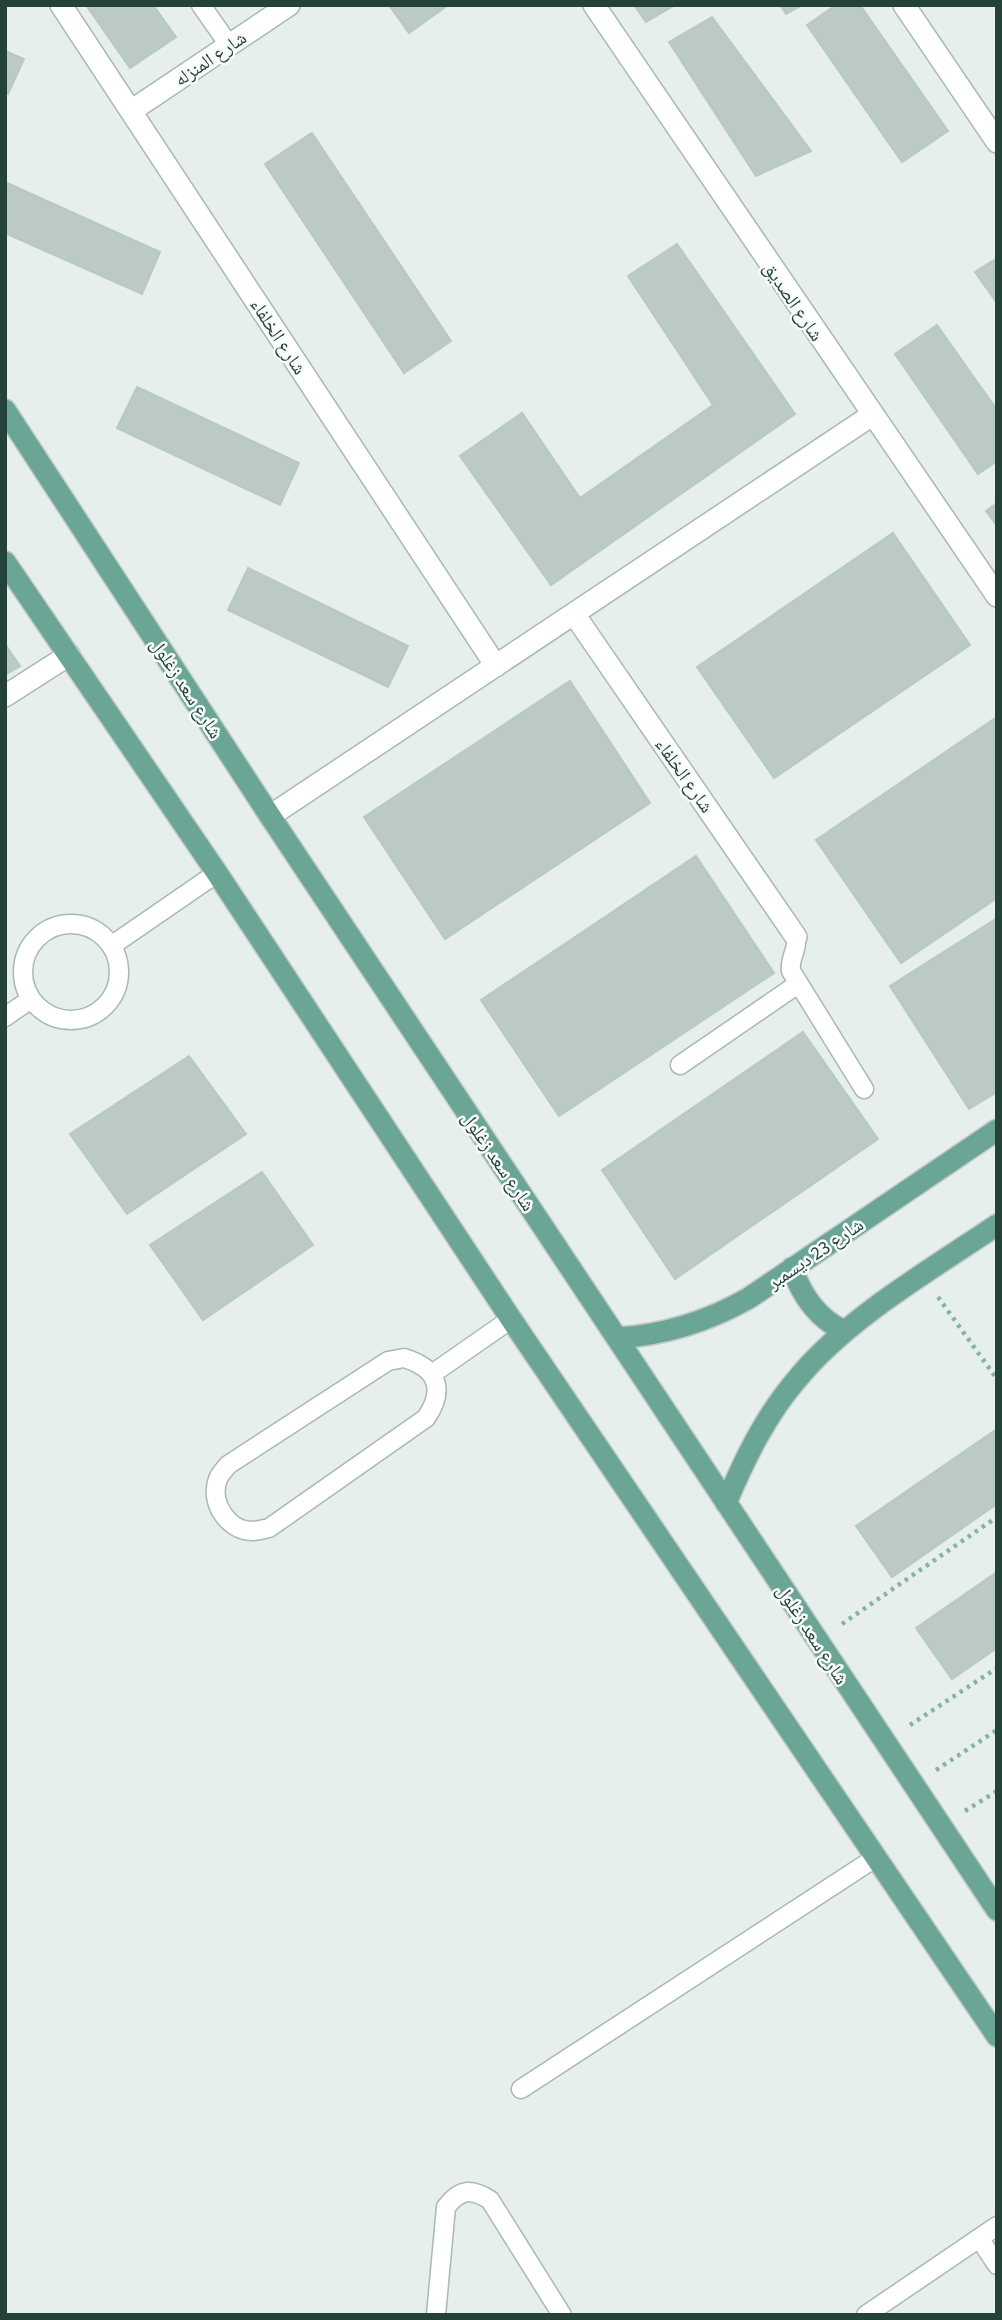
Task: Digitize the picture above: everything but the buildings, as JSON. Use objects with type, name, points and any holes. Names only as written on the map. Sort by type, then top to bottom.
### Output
[{"type":"main road","name":"شارع سعد زغلول","points":[[5,410],[270,816],[997,1910]]},
{"type":"main road","points":[[5,562],[217,873],[511,1319],[997,2036]]},
{"type":"main road","name":"شارع 23 ديسمبر","points":[[617,1338],[654,1334],[699,1323],[724,1312],[749,1298],[997,1130]]},
{"type":"main road","points":[[726,1503],[746,1457],[771,1414],[798,1378],[844,1331],[997,1225]]},
{"type":"main road","points":[[792,1268],[807,1300],[832,1325],[844,1331]]},
{"type":"street","name":"شارع الخلفاء","points":[[61,5],[496,666]]},
{"type":"street","name":"شارع المنزله","points":[[131,111],[289,5]]},
{"type":"street","name":"شارع الصديق","points":[[594,5],[997,596]]},
{"type":"street","points":[[904,5],[997,142]]},
{"type":"street","points":[[270,816],[872,415]]},
{"type":"street","name":"شارع الخلفاء","points":[[574,614],[796,937]]},
{"type":"street","points":[[5,696],[69,655]]},
{"type":"lane","points":[[201,5],[229,45]]},
{"type":"lane","points":[[111,946],[217,873]]},
{"type":"lane","points":[[73,924],[88,927],[101,935],[111,946],[118,960],[116,990],[108,1003],[97,1013],[84,1019],[69,1021],[54,1018],[41,1010],[31,999],[24,985],[23,971],[33,942],[44,932],[73,924]]},
{"type":"lane","points":[[796,937],[797,948],[790,967],[864,1089]]},
{"type":"lane","points":[[680,1065],[798,984]]},
{"type":"lane","points":[[5,1017],[31,999]]},
{"type":"lane","points":[[432,1374],[511,1319]]},
{"type":"lane","points":[[404,1358],[420,1363],[432,1374],[437,1389],[435,1405],[426,1418],[269,1528],[251,1531],[234,1526],[222,1513],[216,1497],[218,1479],[228,1465],[388,1361],[404,1358]]},
{"type":"lane","points":[[521,2090],[875,1858]]},
{"type":"lane","points":[[436,2315],[446,2207],[454,2197],[466,2192],[480,2193],[490,2200],[562,2315]]},
{"type":"lane","points":[[866,2315],[997,2226]]},
{"type":"lane","points":[[979,2238],[997,2265]]},
{"type":"path","points":[[922,1275],[997,1379]]},
{"type":"path","points":[[818,1641],[997,1517]]},
{"type":"path","points":[[885,1742],[997,1668]]},
{"type":"path","points":[[913,1785],[997,1730]]}]
